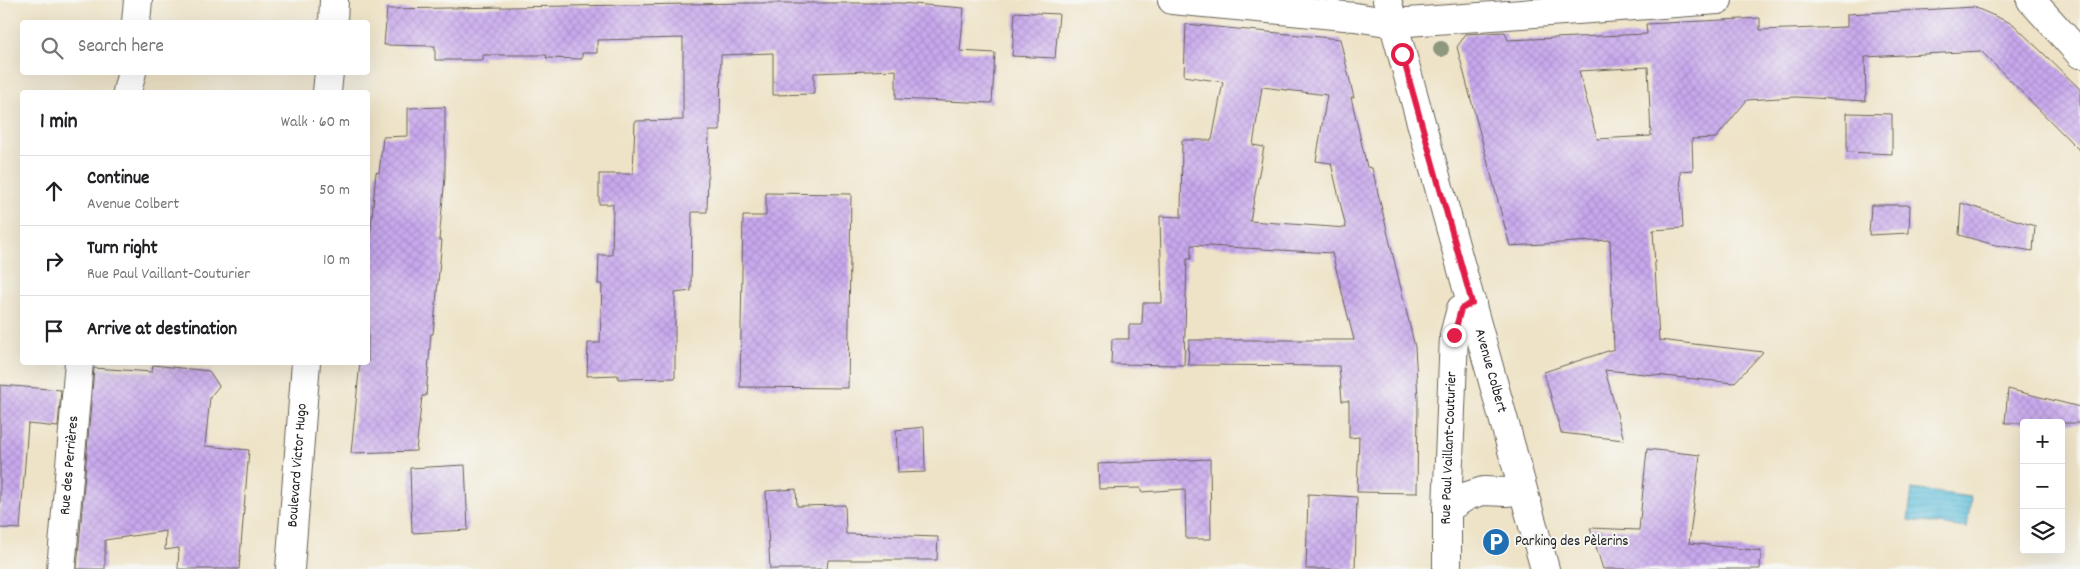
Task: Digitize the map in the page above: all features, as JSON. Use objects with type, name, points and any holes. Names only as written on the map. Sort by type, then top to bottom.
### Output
[{"type":"street","points":[[136,20],[138,0]]},
{"type":"street","points":[[333,20],[334,0]]},
{"type":"street","points":[[1172,0],[1356,17],[1390,11],[1718,0]]},
{"type":"street","points":[[2031,0],[2080,54]]},
{"type":"street","name":"Avenue Colbert","points":[[1390,11],[1545,569]]},
{"type":"street","points":[[128,90],[131,75]]},
{"type":"street","points":[[327,90],[329,75]]},
{"type":"street","name":"Rue Paul Vaillant-Couturier","points":[[1447,569],[1447,509],[1454,335],[1461,309],[1472,303]]},
{"type":"street","name":"Rue des Perrières","points":[[61,569],[80,365]]},
{"type":"street","name":"Boulevard Victor Hugo","points":[[290,569],[306,365]]},
{"type":"street","points":[[1447,509],[1467,496],[1483,491],[1506,492],[1522,490]]},
{"type":"water","points":[[1912,489],[1971,497],[1967,528],[1908,520]]},
{"type":"building","points":[[750,3],[900,3],[964,8],[960,51],[995,53],[992,103],[896,99],[896,70],[814,73],[814,94],[773,95],[773,53],[721,55],[720,131],[709,131],[707,212],[692,212],[691,291],[675,293],[675,378],[618,379],[618,375],[587,376],[588,343],[600,343],[602,284],[598,284],[599,255],[612,255],[613,204],[599,204],[599,174],[633,174],[635,121],[683,120],[683,38],[597,40],[597,53],[582,53],[582,59],[546,58],[547,55],[483,55],[483,60],[435,60],[435,46],[384,45],[387,9]]},
{"type":"building","points":[[1974,7],[2013,24],[2080,89],[2080,151],[1981,51],[1865,57],[1866,101],[1796,97],[1747,100],[1716,138],[1692,139],[1693,170],[1680,171],[1683,228],[1653,230],[1659,340],[1763,352],[1734,383],[1605,370],[1624,440],[1561,433],[1544,372],[1614,349],[1610,240],[1510,246],[1457,47],[1466,34],[1505,32],[1508,40],[1647,34],[1646,24],[1760,18],[1760,30],[1847,27],[1847,14]],"holes":[[[1648,67],[1651,136],[1597,139],[1579,71]]]},
{"type":"building","points":[[1015,12],[1059,14],[1055,58],[1012,56]]},
{"type":"building","points":[[1186,24],[1340,39],[1354,98],[1351,97],[1367,167],[1372,168],[1415,347],[1418,399],[1417,493],[1357,492],[1359,437],[1349,438],[1349,401],[1342,401],[1339,366],[1188,365],[1189,340],[1354,340],[1332,253],[1191,245],[1191,259],[1187,259],[1184,365],[1111,364],[1112,339],[1129,339],[1129,325],[1142,325],[1143,303],[1162,303],[1160,216],[1181,217],[1182,140],[1212,140],[1223,82],[1184,76]],"holes":[[[1262,87],[1327,95],[1316,161],[1331,163],[1346,228],[1250,221],[1264,147],[1253,145]]]},
{"type":"building","points":[[445,107],[445,177],[439,240],[442,240],[426,396],[422,396],[416,451],[351,453],[360,365],[370,365],[370,239],[376,172],[379,173],[383,137],[408,136],[408,108]]},
{"type":"building","points":[[1847,113],[1892,114],[1892,154],[1847,152]]},
{"type":"building","points":[[766,193],[851,194],[848,388],[740,387],[743,216],[766,216]]},
{"type":"building","points":[[1961,203],[2035,226],[2033,251],[1995,245],[1959,235]]},
{"type":"building","points":[[1871,205],[1910,205],[1909,233],[1869,235]]},
{"type":"building","points":[[153,365],[209,371],[219,386],[210,397],[205,446],[249,450],[239,569],[178,569],[179,548],[165,550],[166,531],[105,540],[105,569],[77,569],[94,368],[152,372]]},
{"type":"building","points":[[0,385],[61,390],[58,427],[28,424],[20,529],[0,528]]},
{"type":"building","points":[[2008,389],[2080,407],[2080,423],[2065,423],[2065,419],[2020,419],[2020,423],[2005,423]]},
{"type":"building","points":[[924,427],[925,472],[898,473],[896,430]]},
{"type":"building","points":[[1647,449],[1700,455],[1689,543],[1761,551],[1760,569],[1603,569],[1590,528],[1639,530]]},
{"type":"building","points":[[1210,459],[1211,539],[1186,539],[1185,489],[1141,492],[1141,488],[1099,489],[1098,464]]},
{"type":"building","points":[[465,465],[468,530],[412,533],[410,468]]},
{"type":"building","points":[[796,489],[797,506],[845,505],[846,534],[938,537],[937,560],[828,560],[827,569],[770,569],[766,491]]},
{"type":"building","points":[[1308,494],[1357,497],[1355,569],[1306,569]]},
{"type":"place","name":"Parking des Pèlerins","points":[[1496,542]]},
{"type":"route","points":[[1402,54],[1472,303],[1461,309],[1454,335]]}]
